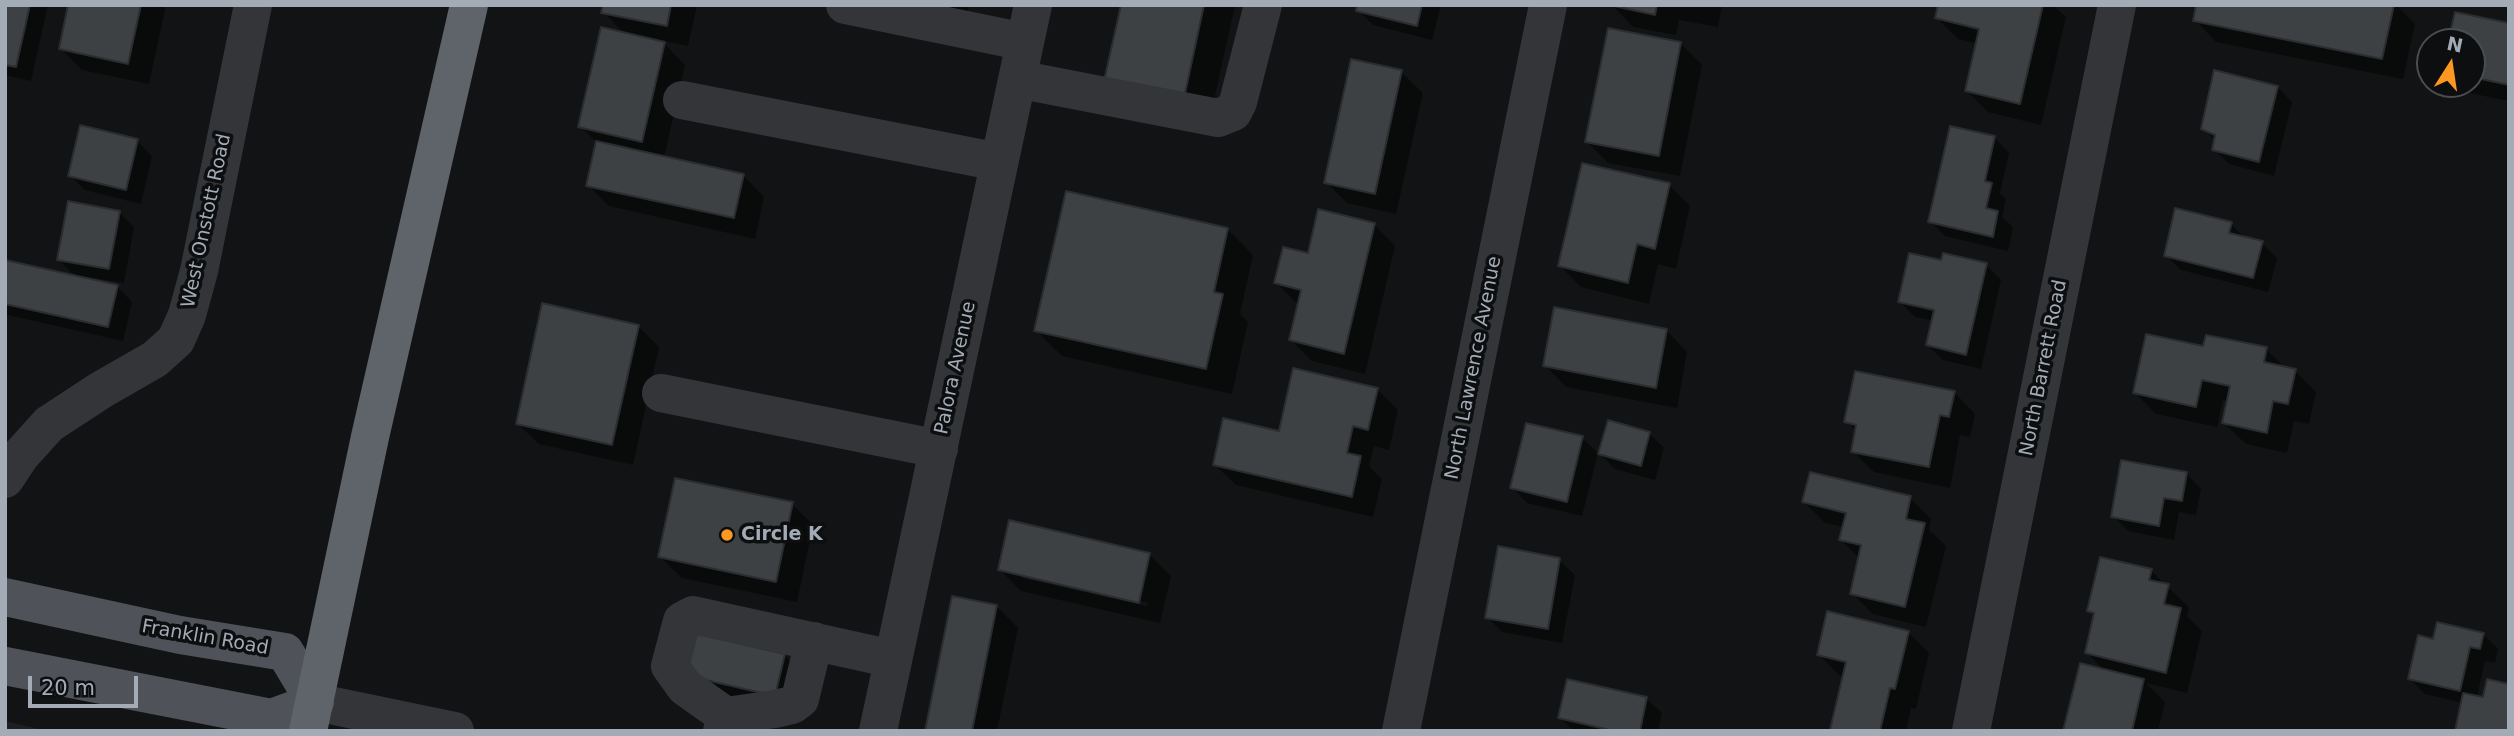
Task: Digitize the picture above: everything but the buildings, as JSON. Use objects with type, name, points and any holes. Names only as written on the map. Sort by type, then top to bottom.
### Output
[{"type":"highway","points":[[312,717],[370,437],[469,5]]},
{"type":"main road","name":"Franklin Road","points":[[5,597],[180,635],[285,652],[312,717]]},
{"type":"main road","points":[[5,666],[271,718],[312,717]]},
{"type":"street","name":"West Onstott Road","points":[[5,479],[21,455],[49,424],[155,359],[176,340],[187,315],[199,271],[253,5]]},
{"type":"street","points":[[845,5],[1025,42]]},
{"type":"street","name":"Palora Avenue","points":[[878,731],[1033,5]]},
{"type":"street","points":[[1017,79],[1218,118],[1233,112],[1238,102],[1263,5]]},
{"type":"street","name":"North Lawrence Avenue","points":[[1401,731],[1548,5]]},
{"type":"street","name":"North Barrett Road","points":[[1971,731],[2117,5]]},
{"type":"street","points":[[682,100],[999,162]]},
{"type":"street","points":[[661,393],[939,449]]},
{"type":"street","points":[[814,641],[800,699],[724,723],[685,687],[670,666],[682,621],[693,615],[814,641],[893,659]]},
{"type":"street","points":[[312,717],[455,731]]},
{"type":"shaded area","points":[[5,721],[48,731],[5,731]]},
{"type":"place","name":"Circle K","points":[[727,535]]}]
